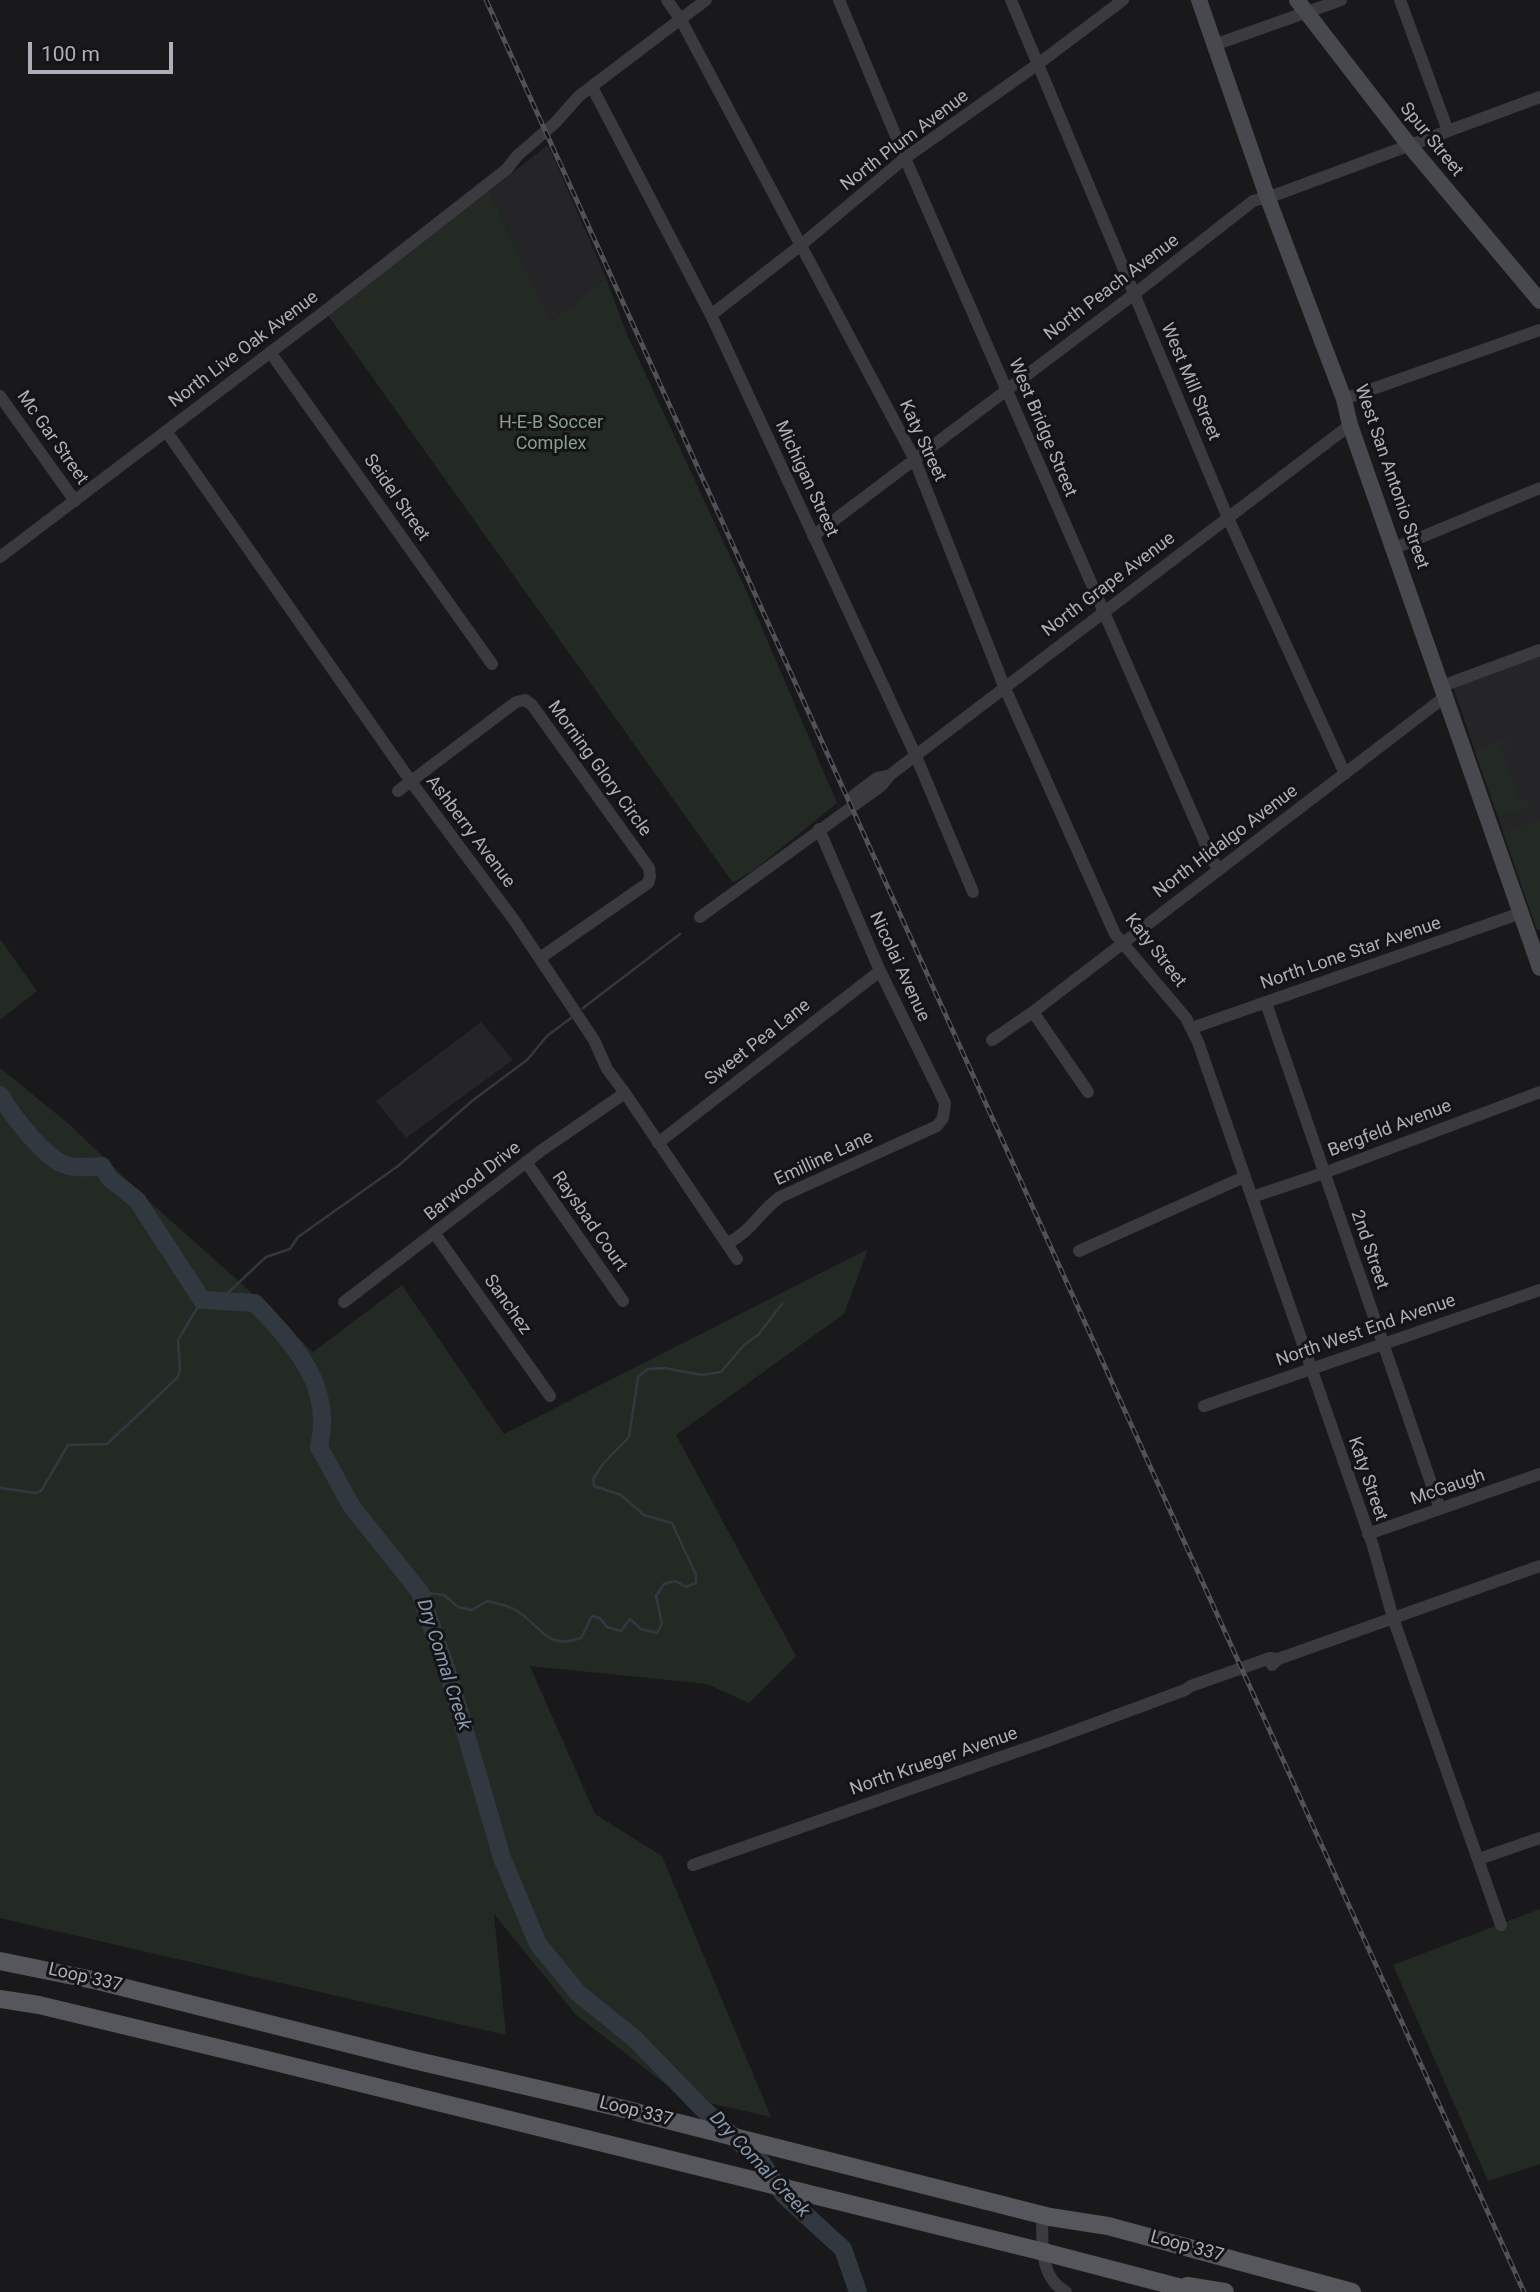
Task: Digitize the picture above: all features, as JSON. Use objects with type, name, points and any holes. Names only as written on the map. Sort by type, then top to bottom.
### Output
[{"type":"main road","name":"Loop 337","points":[[0,1961],[109,1983],[1042,2215],[1108,2226],[1352,2292]]},
{"type":"main road","points":[[0,1999],[52,2009],[523,2123],[1197,2292]]},
{"type":"main road","points":[[1174,2243],[1222,2263],[1323,2292]]},
{"type":"main road","points":[[1163,2283],[1225,2292]]},
{"type":"street","name":"Katy Street","points":[[667,0],[681,20],[914,458],[1004,686],[1115,934],[1192,1028],[1368,1534],[1393,1618],[1501,1925]]},
{"type":"street","name":"North Live Oak Avenue","points":[[0,557],[508,169],[520,164],[587,99],[592,87],[706,0]]},
{"type":"street","name":"West Bridge Street","points":[[839,0],[1006,390],[1218,869]]},
{"type":"street","name":"West Mill Street","points":[[1011,0],[1228,518],[1345,774]]},
{"type":"street","name":"North Plum Avenue","points":[[711,315],[802,246],[905,158],[1123,0]]},
{"type":"street","name":"West San Antonio Street","points":[[1199,0],[1266,196],[1344,399],[1350,425],[1521,913],[1537,951],[1540,968]]},
{"type":"street","points":[[1214,45],[1302,6],[1342,0]]},
{"type":"street","points":[[1400,0],[1448,131]]},
{"type":"street","name":"Spur Street","points":[[1302,6],[1409,145],[1540,301]]},
{"type":"street","name":"Michigan Street","points":[[592,87],[711,315],[915,754],[972,892]]},
{"type":"street","name":"North Peach Avenue","points":[[813,536],[1253,201],[1540,97]]},
{"type":"street","points":[[1344,399],[1540,330]]},
{"type":"street","name":"Seidel Street","points":[[270,352],[492,664]]},
{"type":"street","name":"Mc Gar Street","points":[[0,396],[75,501]]},
{"type":"street","name":"North Grape Avenue","points":[[700,917],[881,786],[915,754],[1350,425]]},
{"type":"street","name":"Ashberry Avenue","points":[[166,431],[412,783],[540,958],[594,1040],[607,1069],[737,1259]]},
{"type":"street","points":[[1395,548],[1540,488]]},
{"type":"street","name":"North Hidalgo Avenue","points":[[992,1040],[1033,1012],[1345,774],[1444,691],[1540,650]]},
{"type":"street","name":"Morning Glory Circle","points":[[398,791],[516,702],[525,700],[533,705],[651,874],[650,881],[645,885],[540,958]]},
{"type":"street","name":"Nicolai Avenue","points":[[819,830],[880,971],[945,1103],[943,1118]]},
{"type":"street","name":"North Lone Star Avenue","points":[[1192,1028],[1521,913]]},
{"type":"street","name":"Sweet Pea Lane","points":[[658,1143],[880,971]]},
{"type":"street","name":"2nd Street","points":[[1266,1003],[1440,1509]]},
{"type":"street","points":[[1033,1012],[1088,1092]]},
{"type":"street","name":"Bergfeld Avenue","points":[[1252,1197],[1324,1173],[1540,1092]]},
{"type":"street","name":"Barwood Drive","points":[[344,1302],[526,1162],[625,1093]]},
{"type":"street","name":"Emilline Lane","points":[[728,1243],[751,1228],[765,1208],[780,1197],[937,1126],[943,1118]]},
{"type":"street","name":"Raysbad Court","points":[[526,1162],[623,1301]]},
{"type":"street","points":[[1079,1251],[1244,1177]]},
{"type":"street","name":"Sanchez","points":[[435,1234],[550,1396]]},
{"type":"street","name":"North West End Avenue","points":[[1204,1406],[1540,1290]]},
{"type":"street","name":"McGaugh","points":[[1368,1534],[1540,1474]]},
{"type":"street","name":"North Krueger Avenue","points":[[693,1865],[1185,1690],[1194,1690],[1272,1665],[1278,1659],[1540,1566]]},
{"type":"street","points":[[1479,1859],[1540,1838]]},
{"type":"street","points":[[1042,2215],[1046,2273],[1057,2287],[1066,2292]]},
{"type":"shaded area","points":[[548,145],[606,278],[551,321],[489,191]]},
{"type":"shaded area","points":[[1540,653],[1540,929],[1537,930],[1452,684]]},
{"type":"shaded area","points":[[481,1022],[513,1060],[406,1138],[376,1101]]},
{"type":"green space","name":"H-E-B Soccer Complex","points":[[489,191],[551,321],[606,278],[626,332],[744,586],[837,803],[758,867],[733,883],[325,311]]},
{"type":"green space","points":[[1503,739],[1508,747],[1499,744],[1517,795],[1530,803],[1527,807],[1498,817],[1475,752],[1481,750],[1480,747]]},
{"type":"green space","points":[[1540,820],[1540,929],[1537,930],[1503,832]]},
{"type":"green space","points":[[0,939],[37,991],[0,1020]]},
{"type":"green space","points":[[0,1068],[69,1124],[313,1352],[402,1285],[504,1434],[868,1249],[844,1314],[676,1435],[796,1656],[749,1703],[707,1684],[530,1666],[595,1814],[662,1856],[771,2117],[682,2097],[576,2015],[494,1914],[506,2035],[0,1918]]},
{"type":"green space","points":[[1540,1909],[1540,2164],[1488,2181],[1393,1965]]},
{"type":"waterway","points":[[583,1008],[680,934]]},
{"type":"waterway","points":[[218,1302],[266,1257],[290,1249],[298,1237],[398,1166],[472,1101],[527,1060],[547,1036],[571,1018]]},
{"type":"waterway","name":"Dry Comal Creek","points":[[0,1095],[28,1134],[55,1159],[72,1167],[102,1166],[109,1178],[137,1200],[202,1300],[255,1303],[296,1351],[316,1385],[321,1404],[319,1447],[352,1507],[420,1592],[451,1683],[502,1858],[538,1944],[578,1993],[635,2039],[701,2107],[762,2163],[783,2194],[843,2249],[858,2292]]},
{"type":"waterway","points":[[0,1488],[36,1493],[41,1491],[68,1445],[107,1444],[178,1377],[178,1340],[202,1300]]},
{"type":"waterway","points":[[420,1592],[444,1595],[458,1607],[472,1610],[487,1601],[508,1606],[523,1615],[544,1634],[559,1641],[581,1638],[592,1616],[600,1618],[607,1627],[621,1631],[630,1619],[641,1629],[657,1633],[662,1624],[656,1596],[664,1584],[675,1581],[686,1587],[696,1583],[696,1575],[672,1523],[644,1515],[621,1495],[594,1486],[593,1479],[603,1464],[629,1437],[638,1377],[648,1369],[664,1368],[702,1375],[721,1372],[744,1345],[758,1335],[782,1304]]},
{"type":"railway","points":[[486,0],[1524,2292]]}]
